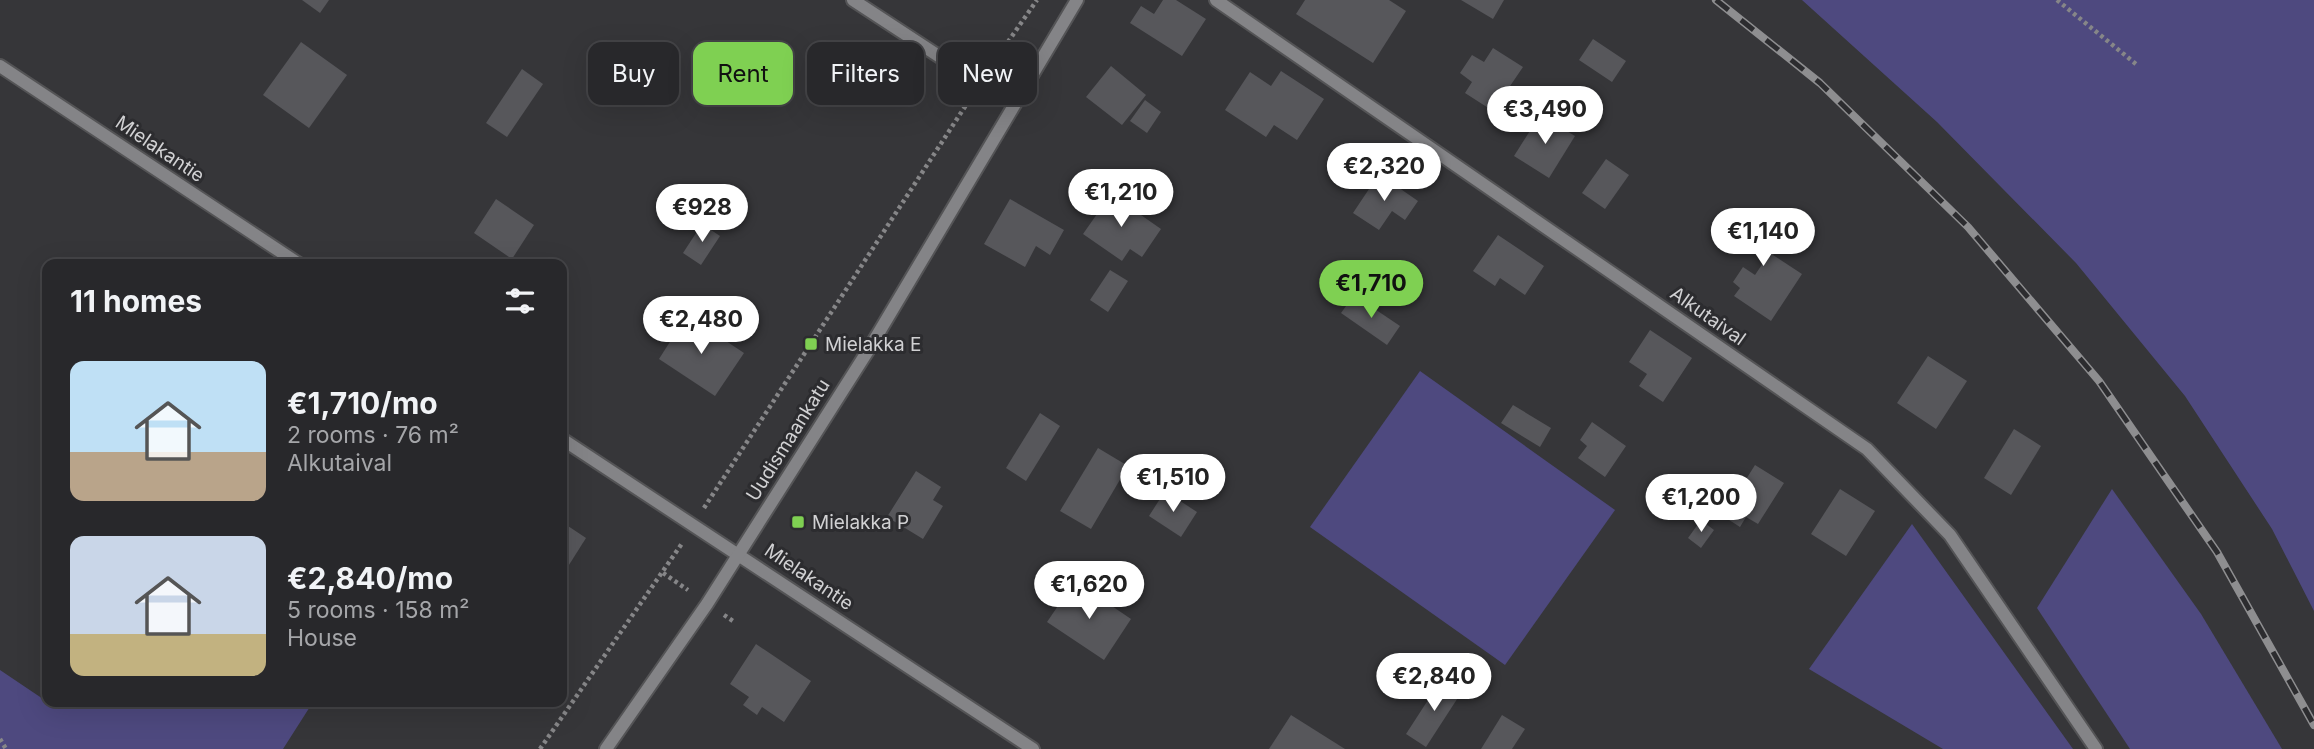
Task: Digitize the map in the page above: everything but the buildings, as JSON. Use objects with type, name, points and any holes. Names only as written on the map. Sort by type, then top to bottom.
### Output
[{"type":"street","points":[[853,0],[938,54]]},
{"type":"street","name":"Uudismaankatu","points":[[1037,65],[1077,0]]},
{"type":"street","name":"Alkutaival","points":[[1216,0],[1867,449],[1950,535],[2096,749]]},
{"type":"street","name":"Mielakantie","points":[[0,66],[291,259]]},
{"type":"street","name":"Uudismaankatu","points":[[606,749],[739,554],[869,349],[1012,105]]},
{"type":"street","name":"Mielakantie","points":[[567,442],[1033,749]]},
{"type":"path","points":[[1008,42],[1037,0]]},
{"type":"path","points":[[2057,0],[2136,64]]},
{"type":"path","points":[[701,512],[966,105]]},
{"type":"path","points":[[540,749],[684,540]]},
{"type":"path","points":[[0,739],[6,749]]},
{"type":"shaded area","points":[[1802,0],[2314,0],[2314,611],[2272,529],[2185,396],[2076,263],[1937,122]]},
{"type":"shaded area","points":[[1420,371],[1615,510],[1505,665],[1310,527]]},
{"type":"shaded area","points":[[2112,489],[2201,614],[2282,749],[2130,749],[2037,608]]},
{"type":"shaded area","points":[[1912,524],[2073,749],[1943,749],[1809,669]]},
{"type":"shaded area","points":[[0,670],[42,698],[42,707],[310,707],[283,749],[0,749]]},
{"type":"railway","points":[[1716,0],[1820,83],[1968,227],[2099,381],[2217,552],[2314,725]]},
{"type":"place","name":"Mielakka E","points":[[811,344]]},
{"type":"place","name":"Mielakka P","points":[[798,522]]}]
